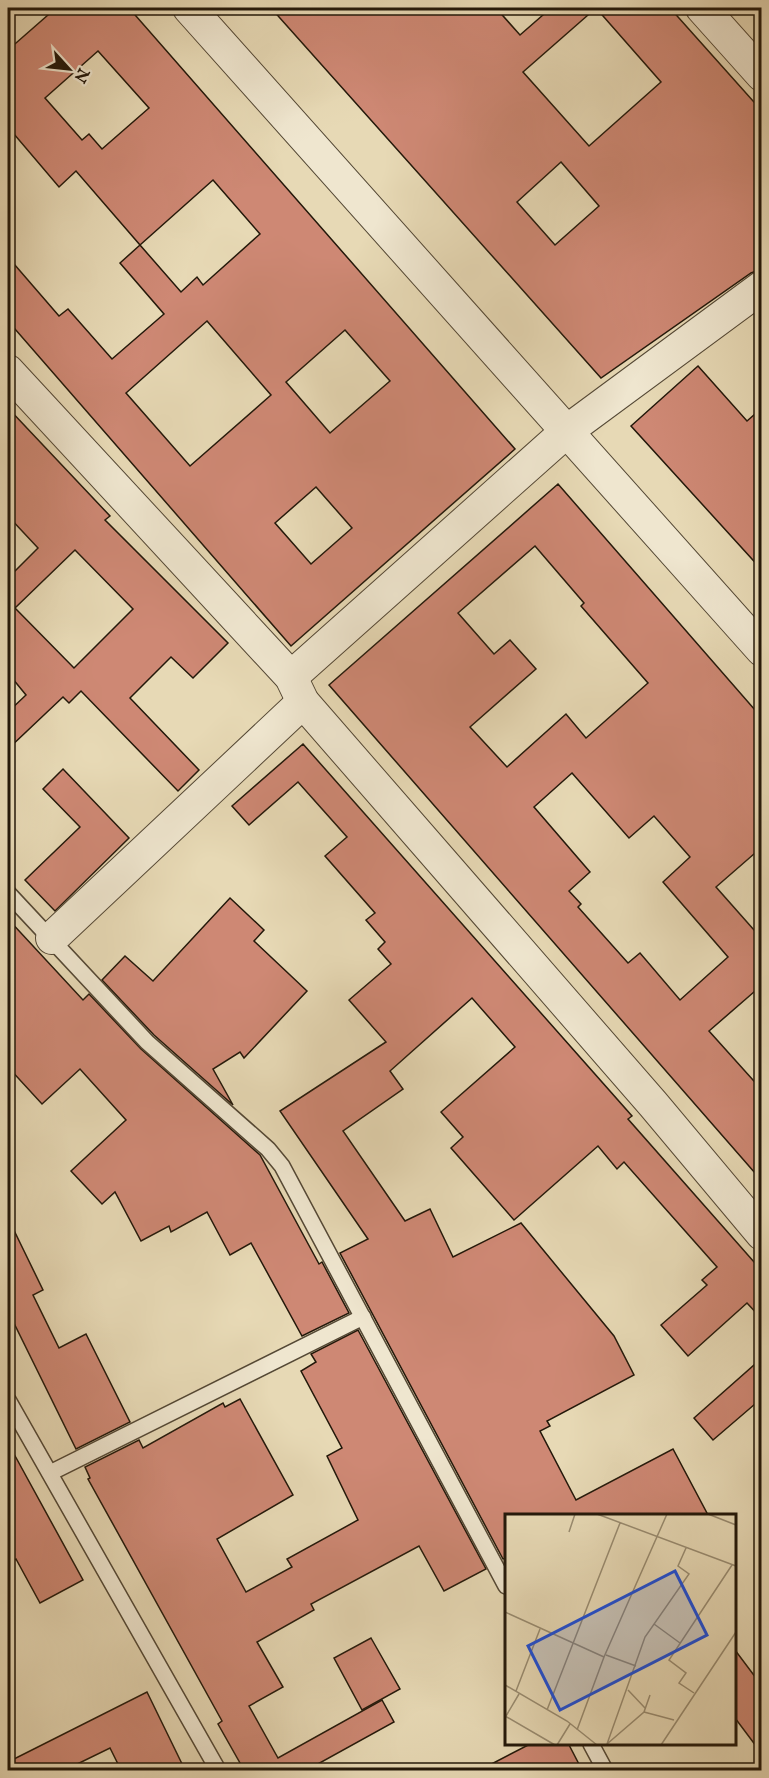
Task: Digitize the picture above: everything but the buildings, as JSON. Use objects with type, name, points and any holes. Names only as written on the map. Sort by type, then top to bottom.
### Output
[{"type":"street","points":[[189,8],[762,650]]},
{"type":"street","points":[[702,8],[762,75]]},
{"type":"street","points":[[52,938],[297,690],[567,431],[762,287]]},
{"type":"street","points":[[8,371],[297,690],[762,1234]]},
{"type":"lane","points":[[8,893],[147,1041],[268,1149],[282,1166],[505,1582]]},
{"type":"lane","points":[[50,1473],[363,1317]]},
{"type":"lane","points":[[8,1400],[218,1770]]},
{"type":"lane","points":[[592,1745],[605,1770]]}]
